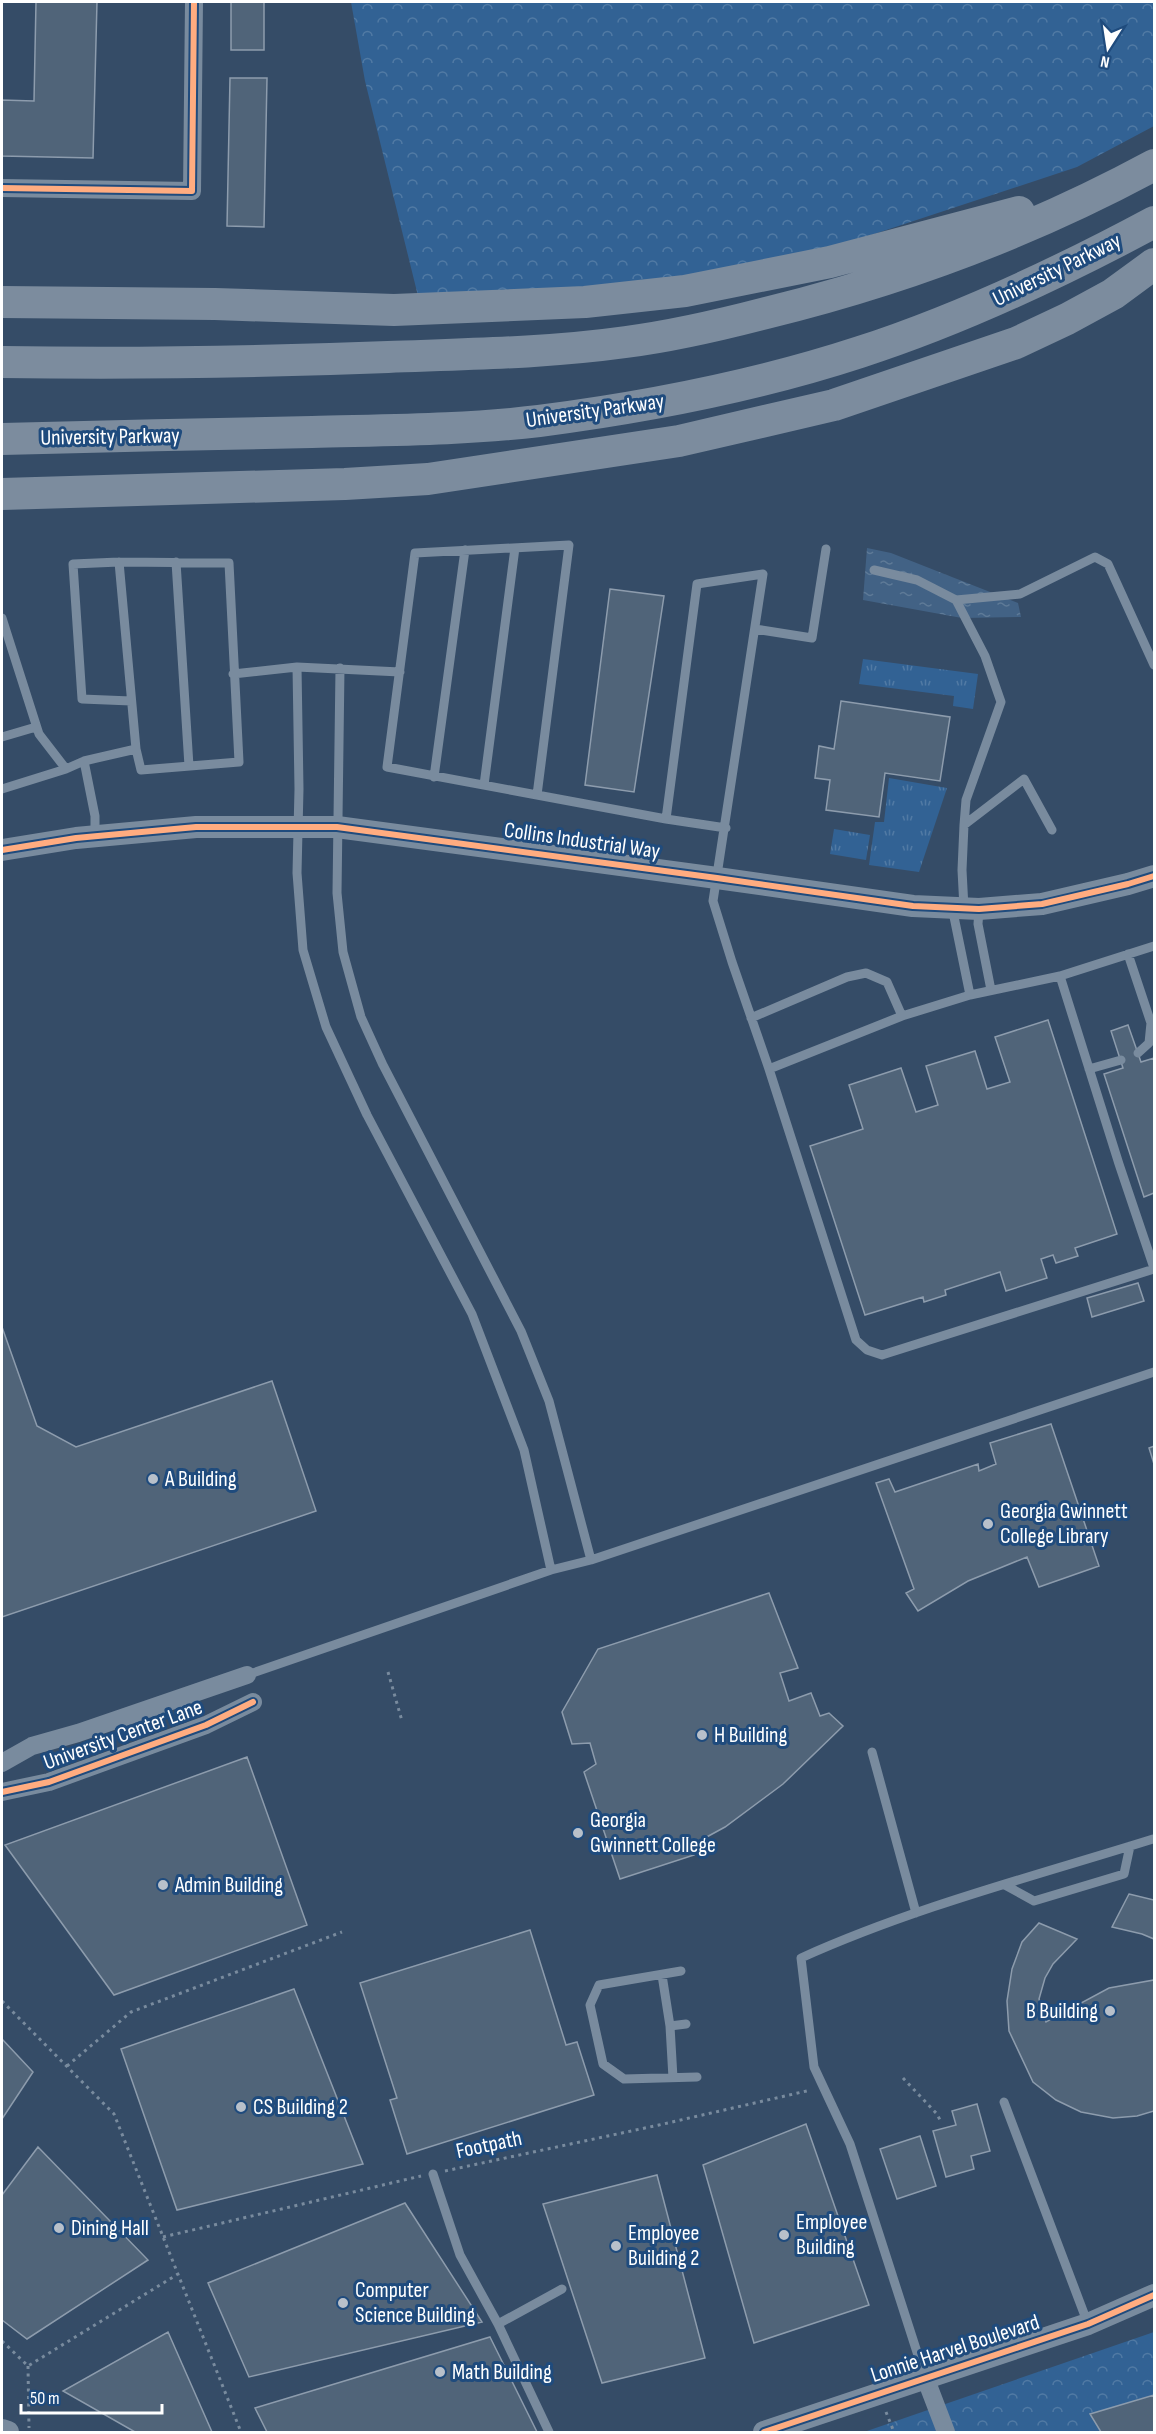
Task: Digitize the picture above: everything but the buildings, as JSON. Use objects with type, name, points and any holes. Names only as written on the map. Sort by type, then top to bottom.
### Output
[{"type":"highway","points":[[2,362],[106,364],[259,362],[505,353],[626,342],[704,329],[810,303],[930,266],[1021,229],[1155,165]]},
{"type":"highway","points":[[2,302],[215,304],[394,310],[585,302],[685,291],[830,262],[1113,187]]},
{"type":"highway","name":"University Parkway","points":[[2,439],[454,427],[537,421],[675,399],[860,352],[1002,298],[1084,260],[1155,222]]},
{"type":"highway","points":[[2,494],[345,484],[428,479],[679,441],[834,405],[1016,343],[1113,294],[1155,264]]},
{"type":"highway","points":[[2,290],[215,304]]},
{"type":"street","points":[[2,188],[192,192],[194,2]]},
{"type":"street","name":"Collins Industrial Way","points":[[2,850],[95,837],[196,827],[337,827],[913,906],[965,908],[1042,904],[1155,876]]},
{"type":"street","name":"University Center Lane","points":[[2,1763],[32,1746],[78,1733],[247,1675]]},
{"type":"street","name":"University Center Lane","points":[[2,1792],[49,1782],[206,1725],[253,1702]]},
{"type":"street","name":"Lonnie Harvel Boulevard","points":[[764,2433],[1088,2324],[1155,2295]]},
{"type":"street","points":[[925,2377],[946,2433]]},
{"type":"street","points":[[2,2430],[8,2433]]},
{"type":"lane","points":[[537,795],[569,545],[415,553],[387,767],[434,777],[666,819],[726,828]]},
{"type":"lane","points":[[484,785],[515,548]]},
{"type":"lane","points":[[755,629],[812,638],[826,549]]},
{"type":"lane","points":[[434,777],[465,550]]},
{"type":"lane","points":[[874,570],[917,580],[957,600],[1020,594],[1095,557],[1108,564],[1155,665]]},
{"type":"lane","points":[[120,562],[131,701],[136,749],[141,770],[239,762],[229,563],[120,562],[73,564],[81,699],[131,701]]},
{"type":"lane","points":[[176,562],[189,766]]},
{"type":"lane","points":[[666,819],[697,584],[763,574],[726,828],[713,901],[856,1340],[867,1350],[882,1355],[1155,1269],[1060,976]]},
{"type":"lane","points":[[957,600],[985,656],[1001,702],[966,800],[962,870],[970,995]]},
{"type":"lane","points":[[2,618],[36,727],[66,769]]},
{"type":"lane","points":[[233,674],[297,667],[400,672]]},
{"type":"lane","points":[[297,667],[299,826],[297,873],[303,950],[326,1027],[368,1115],[472,1314],[524,1450],[551,1570]]},
{"type":"lane","points":[[340,668],[337,892],[343,952],[361,1017],[391,1082],[521,1331],[549,1401],[591,1560]]},
{"type":"lane","points":[[2,737],[36,727]]},
{"type":"lane","points":[[2,789],[84,761],[136,749]]},
{"type":"lane","points":[[84,761],[95,816],[95,837]]},
{"type":"lane","points":[[964,825],[1024,779],[1052,830]]},
{"type":"lane","points":[[965,908],[978,924],[991,990]]},
{"type":"lane","points":[[768,1069],[902,1016],[970,995],[1060,976],[1155,946]]},
{"type":"lane","points":[[1128,954],[1151,1023],[1149,1043],[1138,1053]]},
{"type":"lane","points":[[751,1018],[848,977],[866,973],[887,982],[902,1016]]},
{"type":"lane","points":[[1089,1069],[1120,1060]]},
{"type":"lane","points":[[247,1675],[551,1570],[591,1560],[1155,1372]]},
{"type":"lane","points":[[872,1752],[916,1913]]},
{"type":"lane","points":[[925,2377],[850,2144],[814,2067],[801,1958],[842,1940],[916,1913],[1153,1839]]},
{"type":"lane","points":[[1005,1885],[1034,1901],[1124,1874],[1130,1846]]},
{"type":"lane","points":[[681,1971],[599,1985],[590,2005],[603,2064],[624,2079],[697,2077]]},
{"type":"lane","points":[[662,1974],[670,2026],[673,2078]]},
{"type":"lane","points":[[670,2026],[686,2024]]},
{"type":"lane","points":[[1004,2102],[1088,2324]]},
{"type":"lane","points":[[433,2174],[460,2254],[498,2324],[549,2433]]},
{"type":"lane","points":[[498,2324],[562,2289]]},
{"type":"path","points":[[388,1672],[402,1721]]},
{"type":"path","points":[[67,2066],[131,2012],[342,1932]]},
{"type":"path","points":[[2,2001],[114,2114],[241,2433]]},
{"type":"path","points":[[903,2078],[937,2114],[941,2122]]},
{"type":"path","points":[[28,2367],[178,2274]]},
{"type":"path","points":[[2,2341],[28,2367],[29,2433]]},
{"type":"path","points":[[884,2409],[894,2433]]},
{"type":"green space","points":[[351,2],[1154,2],[1154,126],[1077,167],[753,274],[419,300],[365,81]]},
{"type":"green space","points":[[863,659],[978,674],[973,709],[953,706],[954,696],[859,684]]},
{"type":"green space","points":[[889,778],[947,788],[919,872],[869,865],[875,822],[884,822]]},
{"type":"green space","points":[[834,829],[870,835],[866,860],[830,854]]},
{"type":"green space","points":[[1154,2332],[1154,2432],[864,2432]]},
{"type":"water","points":[[867,548],[891,553],[1018,603],[1021,617],[962,618],[863,600]]},
{"type":"cycle path","points":[[2,188],[192,191],[194,2]]},
{"type":"cycle path","points":[[2,850],[76,838],[196,827],[337,827],[913,906],[979,909],[1042,904],[1154,876]]},
{"type":"cycle path","points":[[2,1792],[49,1782],[206,1725],[253,1702]]},
{"type":"cycle path","points":[[764,2432],[1088,2324],[1154,2295]]},
{"type":"place","name":"A Building","points":[[153,1479]]},
{"type":"place","name":"Georgia Gwinnett College Library","points":[[988,1524]]},
{"type":"place","name":"H Building","points":[[702,1735]]},
{"type":"place","name":"Georgia Gwinnett College","points":[[578,1833]]},
{"type":"place","name":"Admin Building","points":[[163,1885]]},
{"type":"place","name":"B Building","points":[[1110,2011]]},
{"type":"place","name":"CS Building 2","points":[[241,2107]]},
{"type":"place","name":"Dining Hall","points":[[59,2228]]},
{"type":"place","name":"Employee Building","points":[[784,2235]]},
{"type":"place","name":"Employee Building 2","points":[[616,2246]]},
{"type":"place","name":"Computer Science Building","points":[[343,2303]]},
{"type":"place","name":"Math Building","points":[[440,2372]]}]
